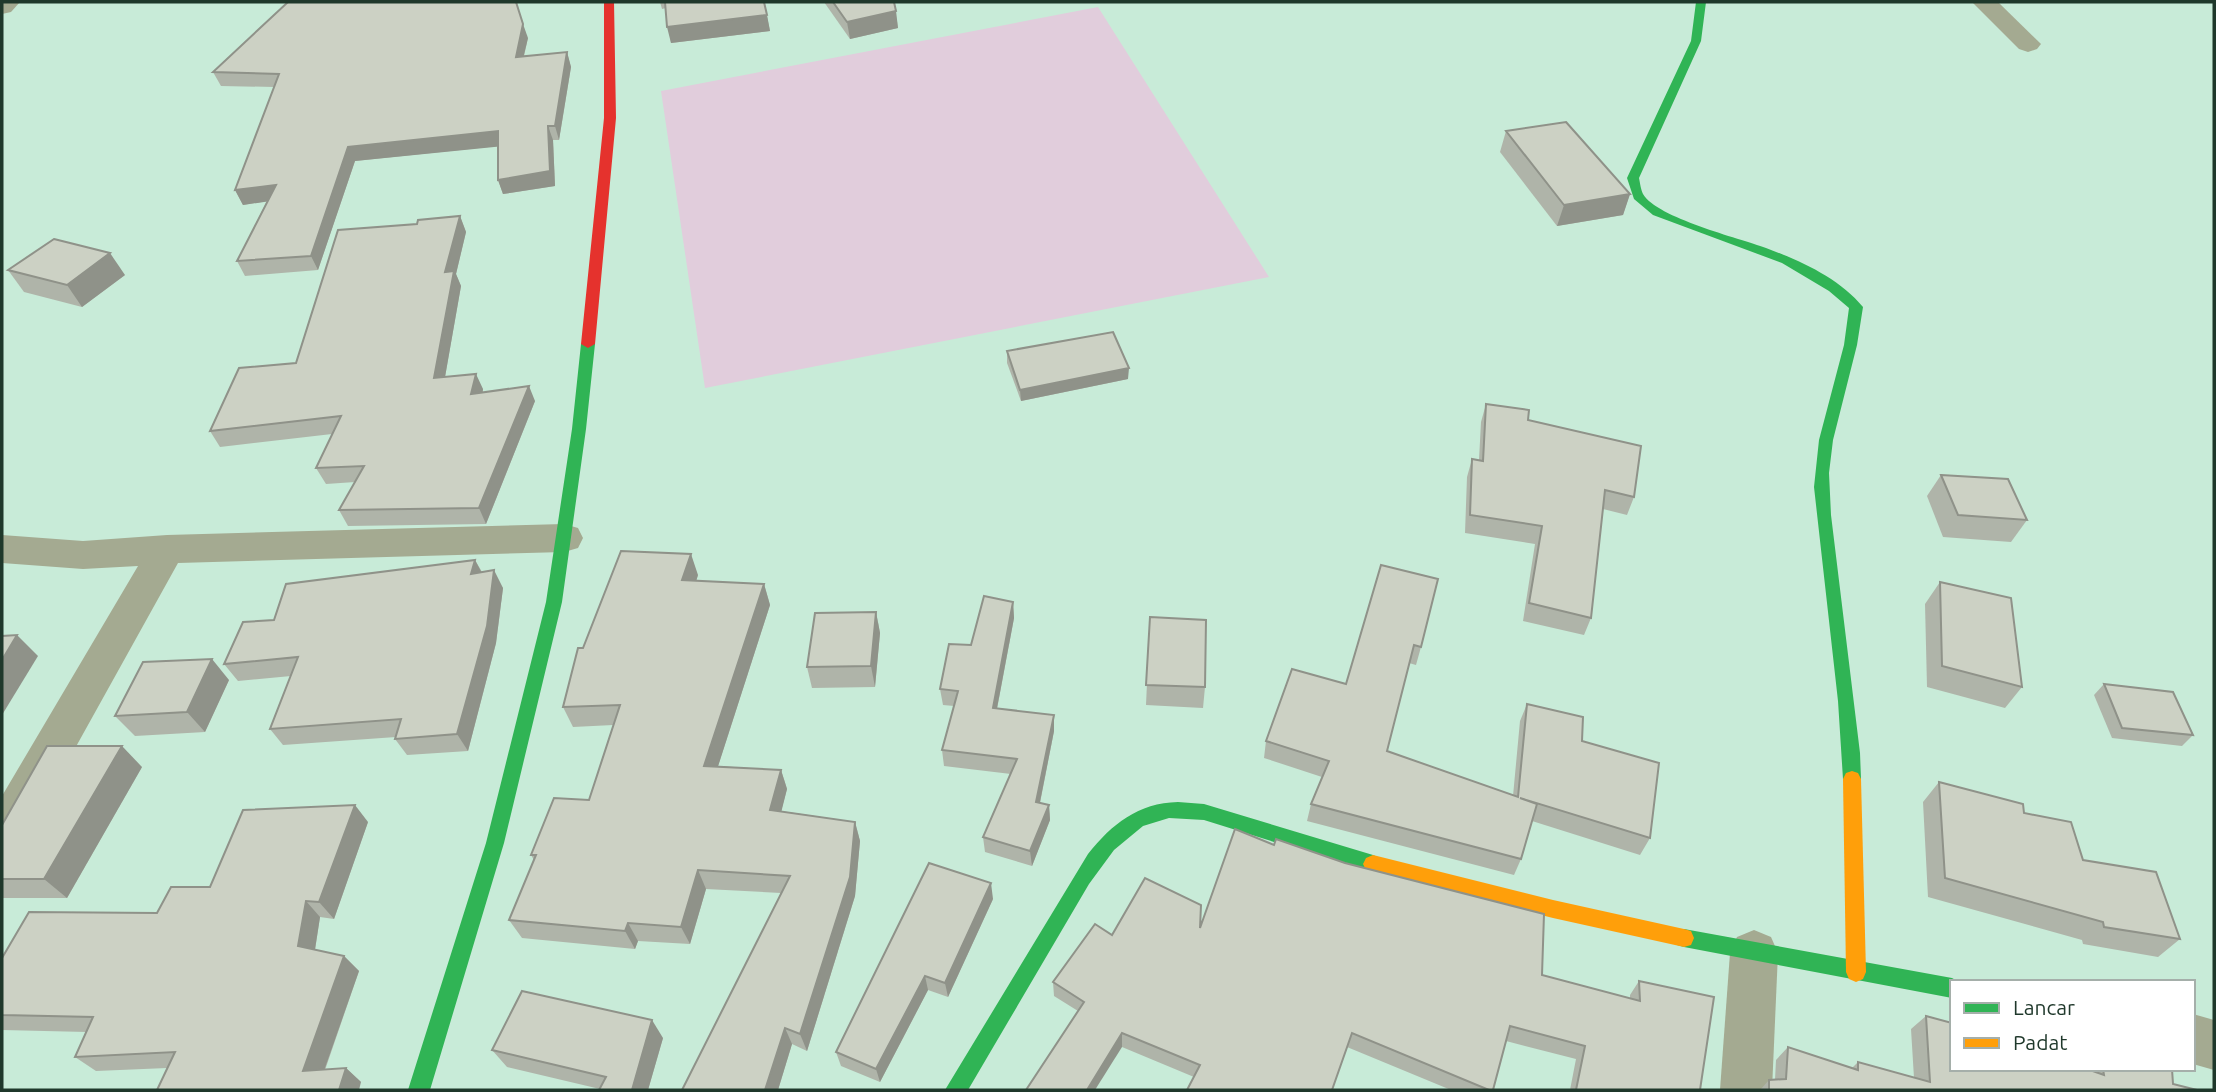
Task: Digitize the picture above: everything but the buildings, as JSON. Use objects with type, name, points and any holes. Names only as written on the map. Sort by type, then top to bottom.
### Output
[{"type":"street","points":[[2,7],[8,2]]},
{"type":"street","points":[[419,1090],[495,842],[554,603],[579,429],[610,118],[609,2]]},
{"type":"street","points":[[1701,2],[1696,41],[1633,178],[1634,192],[1647,206],[1672,218],[1787,260],[1822,276],[1843,292],[1856,307],[1855,323],[1834,401],[1823,460],[1825,528],[1851,742],[1856,972]]},
{"type":"street","points":[[1984,2],[2028,44]]},
{"type":"street","points":[[2,549],[83,555],[167,549],[564,538]]},
{"type":"street","points":[[2,837],[167,549]]},
{"type":"street","points":[[956,1090],[1069,902],[1109,843],[1121,829],[1164,809],[1209,812],[1313,847],[1497,898],[1606,924],[1950,988]]},
{"type":"street","points":[[1746,1090],[1754,953]]},
{"type":"street","points":[[2195,1040],[2214,1045]]},
{"type":"shaded area","points":[[1098,7],[1269,277],[705,388],[661,91]]},
{"type":"traffic: fast","points":[[1701,2],[1696,41],[1633,178],[1638,196],[1657,212],[1786,260],[1811,272],[1856,307],[1850,345],[1826,440],[1822,487],[1847,701],[1852,779]]},
{"type":"traffic: fast","points":[[419,1090],[495,843],[554,602],[579,429],[588,344]]},
{"type":"traffic: fast","points":[[956,1090],[1082,878],[1107,844],[1136,820],[1169,810],[1204,812],[1373,864]]},
{"type":"traffic: fast","points":[[1684,938],[1950,988]]},
{"type":"traffic: slow","points":[[1852,779],[1856,972]]},
{"type":"traffic: slow","points":[[1373,864],[1553,909],[1684,938]]},
{"type":"traffic: jam","points":[[588,344],[610,118],[609,2]]}]
